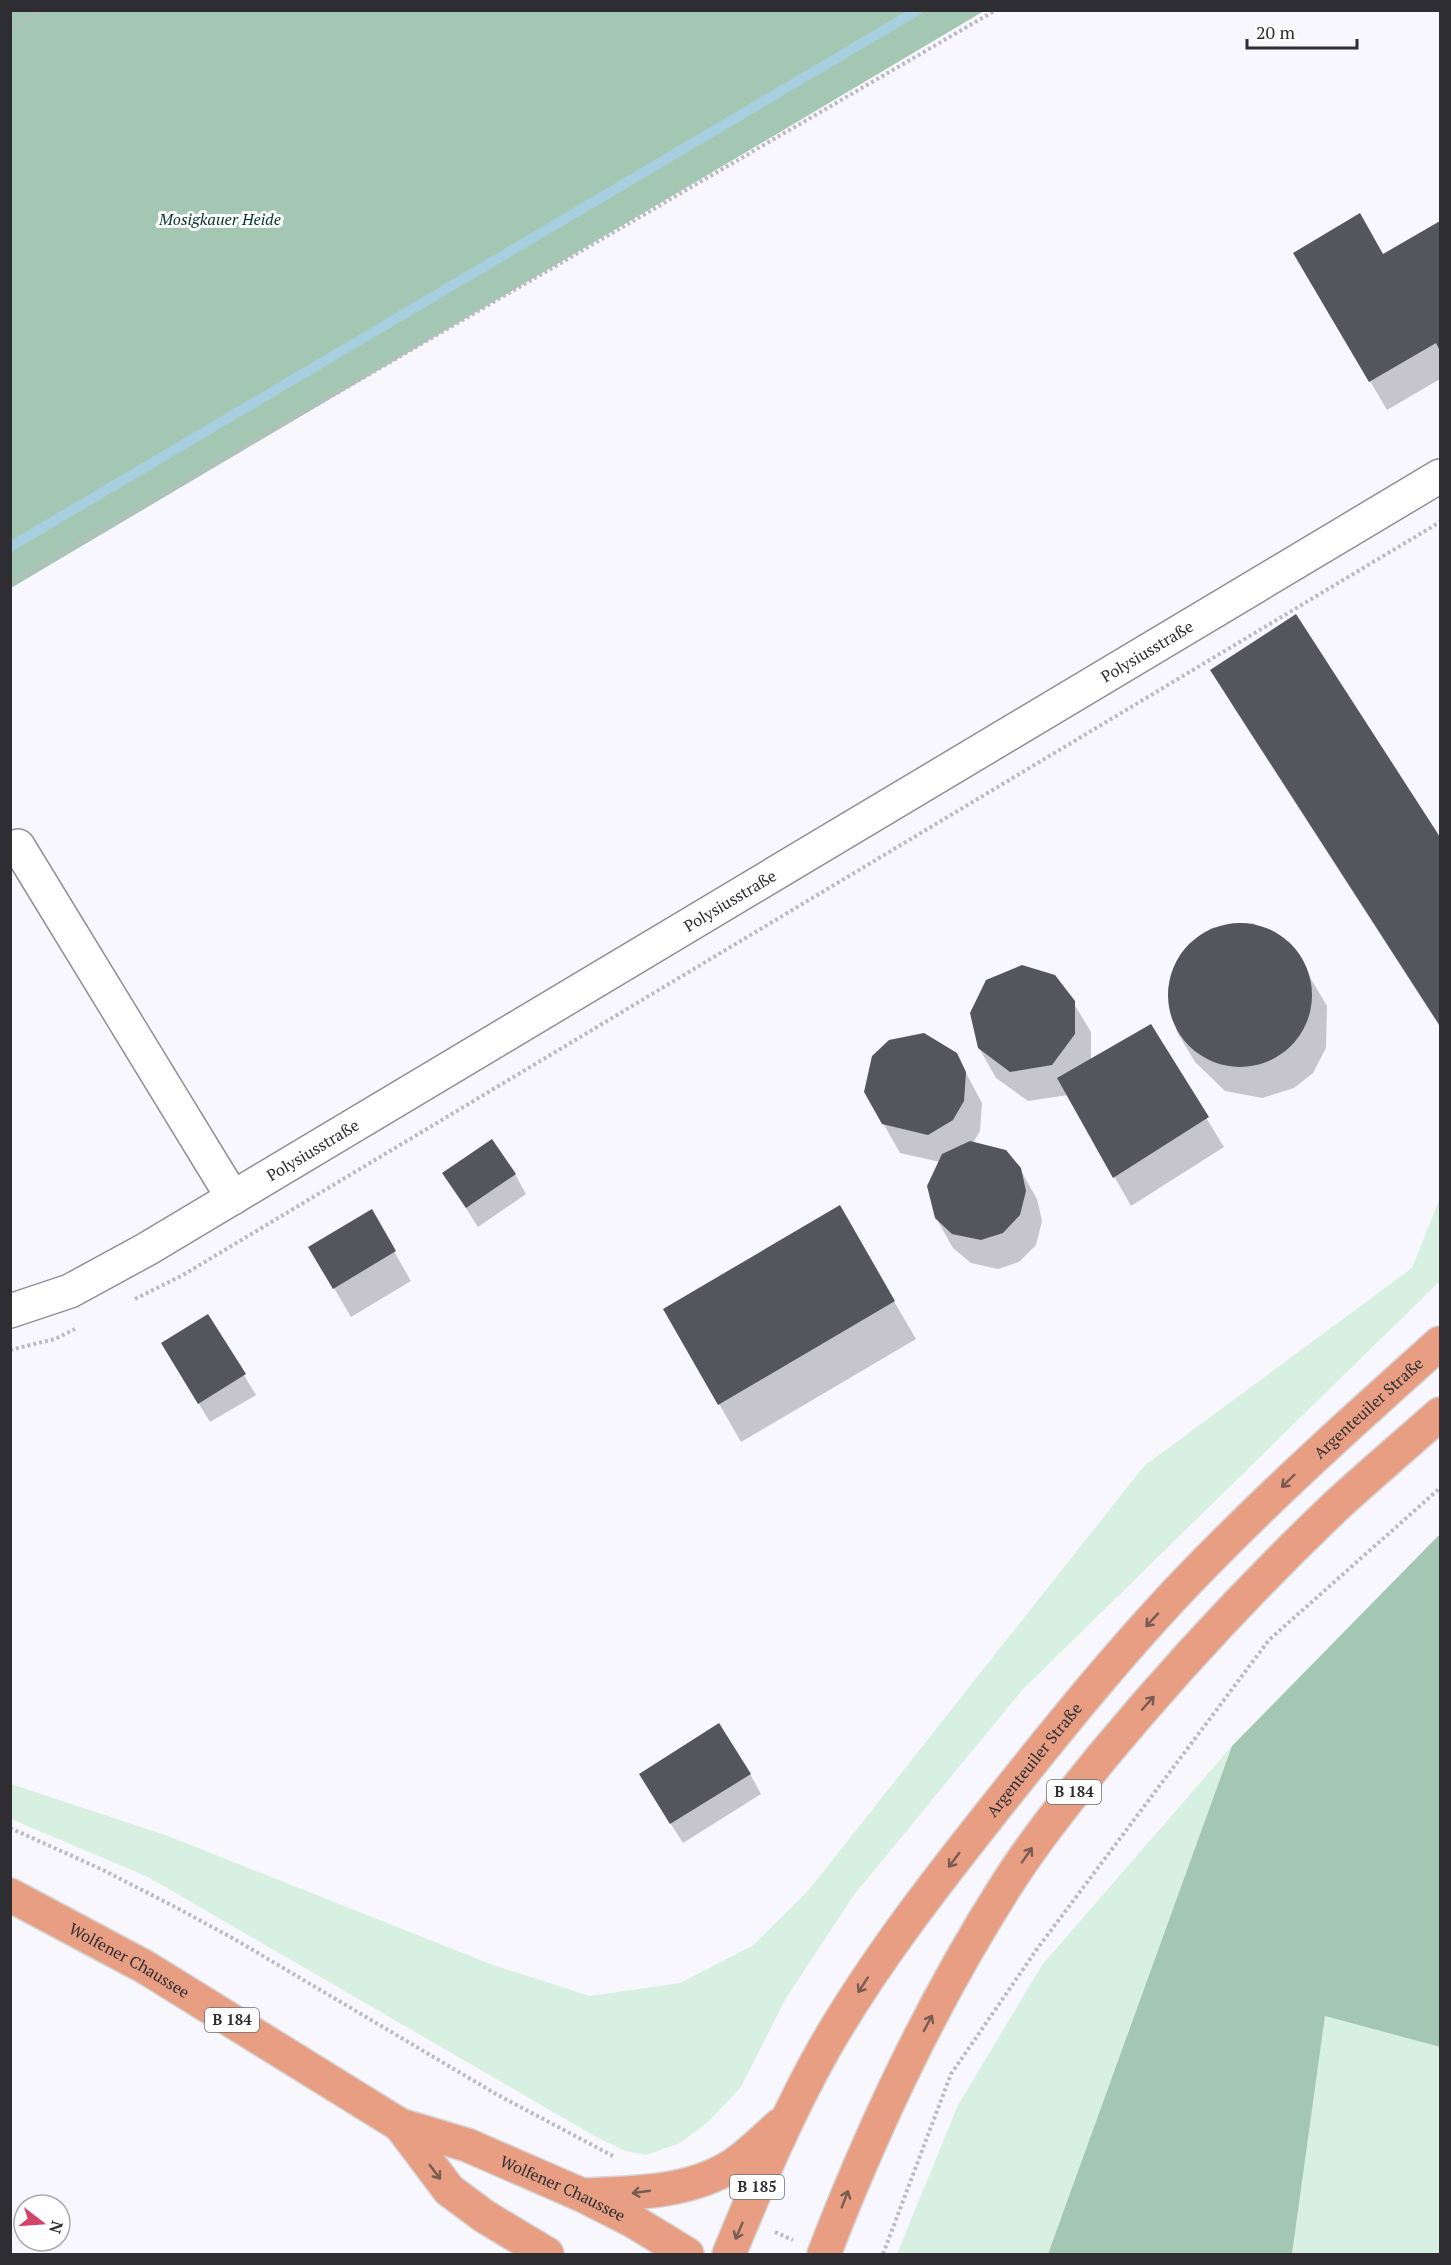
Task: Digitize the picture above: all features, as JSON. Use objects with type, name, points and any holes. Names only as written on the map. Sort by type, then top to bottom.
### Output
[{"type":"main road","name":"Argenteuiler Straße","points":[[729,2254],[786,2120],[825,2047],[896,1936],[990,1814],[1109,1667],[1227,1540],[1318,1452],[1440,1343]]},
{"type":"main road","name":"B 184","points":[[824,2254],[853,2178],[921,2037],[970,1945],[1008,1883],[1043,1833],[1134,1719],[1230,1613],[1338,1505],[1440,1414]]},
{"type":"main road","name":"Wolfener Chaussee","points":[[10,1896],[145,1966],[400,2125],[467,2145],[582,2195],[633,2221],[687,2254]]},
{"type":"main road","points":[[582,2195],[636,2193],[698,2182],[734,2164],[786,2120]]},
{"type":"main road","name":"Wolfener Chaussee","points":[[400,2125],[448,2190],[484,2216],[548,2254]]},
{"type":"street","name":"Polysiusstraße","points":[[10,1311],[41,1302],[90,1281],[233,1198],[1440,476]]},
{"type":"street","points":[[21,861],[233,1198]]},
{"type":"path","points":[[10,32],[39,10]]},
{"type":"path","points":[[10,583],[996,10]]},
{"type":"path","points":[[129,1302],[183,1275],[1440,522]]},
{"type":"path","points":[[10,1350],[55,1339],[76,1329]]},
{"type":"path","points":[[883,2254],[951,2074],[1037,1949],[1269,1640],[1440,1488]]},
{"type":"path","points":[[10,1828],[103,1870],[180,1909],[496,2094],[610,2156],[621,2158]]},
{"type":"green space","name":"Mosigkauer Heide","points":[[11,10],[984,10],[984,11],[11,588]]},
{"type":"green space","points":[[1440,1198],[1440,1281],[1023,1689],[854,1895],[786,1998],[741,2087],[708,2122],[680,2143],[646,2155],[626,2151],[598,2138],[148,1877],[11,1819],[11,1784],[168,1836],[493,1965],[590,1996],[680,1983],[752,1946],[808,1891],[1144,1466],[1412,1268]]},
{"type":"green space","points":[[1440,1534],[1440,2047],[1325,2016],[1292,2254],[1048,2254],[1232,1746]]},
{"type":"green space","points":[[1232,1746],[1048,2254],[897,2254],[958,2105],[1042,1965]]},
{"type":"green space","points":[[1325,2016],[1440,2047],[1440,2254],[1292,2254]]},
{"type":"building","points":[[1360,213],[1383,254],[1440,221],[1440,351],[1436,343],[1369,382],[1293,253]]},
{"type":"building","points":[[1296,614],[1440,837],[1440,1026],[1210,670]]},
{"type":"building","points":[[1240,923],[1268,928],[1291,944],[1307,967],[1312,995],[1307,1023],[1291,1046],[1268,1062],[1240,1067],[1212,1062],[1189,1046],[1173,1023],[1168,995],[1173,967],[1189,944],[1212,928]]},
{"type":"building","points":[[1022,965],[1055,975],[1075,1001],[1075,1034],[1052,1065],[1010,1072],[978,1048],[970,1013],[986,980]]},
{"type":"building","points":[[1151,1024],[1209,1117],[1113,1178],[1057,1078]]},
{"type":"building","points":[[924,1033],[957,1053],[966,1072],[964,1101],[953,1120],[928,1135],[882,1124],[864,1092],[872,1056],[889,1040]]},
{"type":"building","points":[[492,1139],[516,1174],[466,1208],[442,1173]]},
{"type":"building","points":[[970,1141],[1006,1150],[1021,1168],[1026,1191],[1020,1215],[1003,1233],[981,1240],[952,1234],[935,1218],[927,1186],[942,1154]]},
{"type":"building","points":[[840,1205],[895,1301],[718,1405],[663,1309]]},
{"type":"building","points":[[372,1209],[396,1251],[333,1289],[308,1247]]},
{"type":"building","points":[[208,1314],[246,1374],[198,1404],[161,1343]]},
{"type":"building","points":[[719,1723],[751,1774],[670,1824],[639,1774]]},
{"type":"waterway","points":[[10,547],[918,10]]}]
